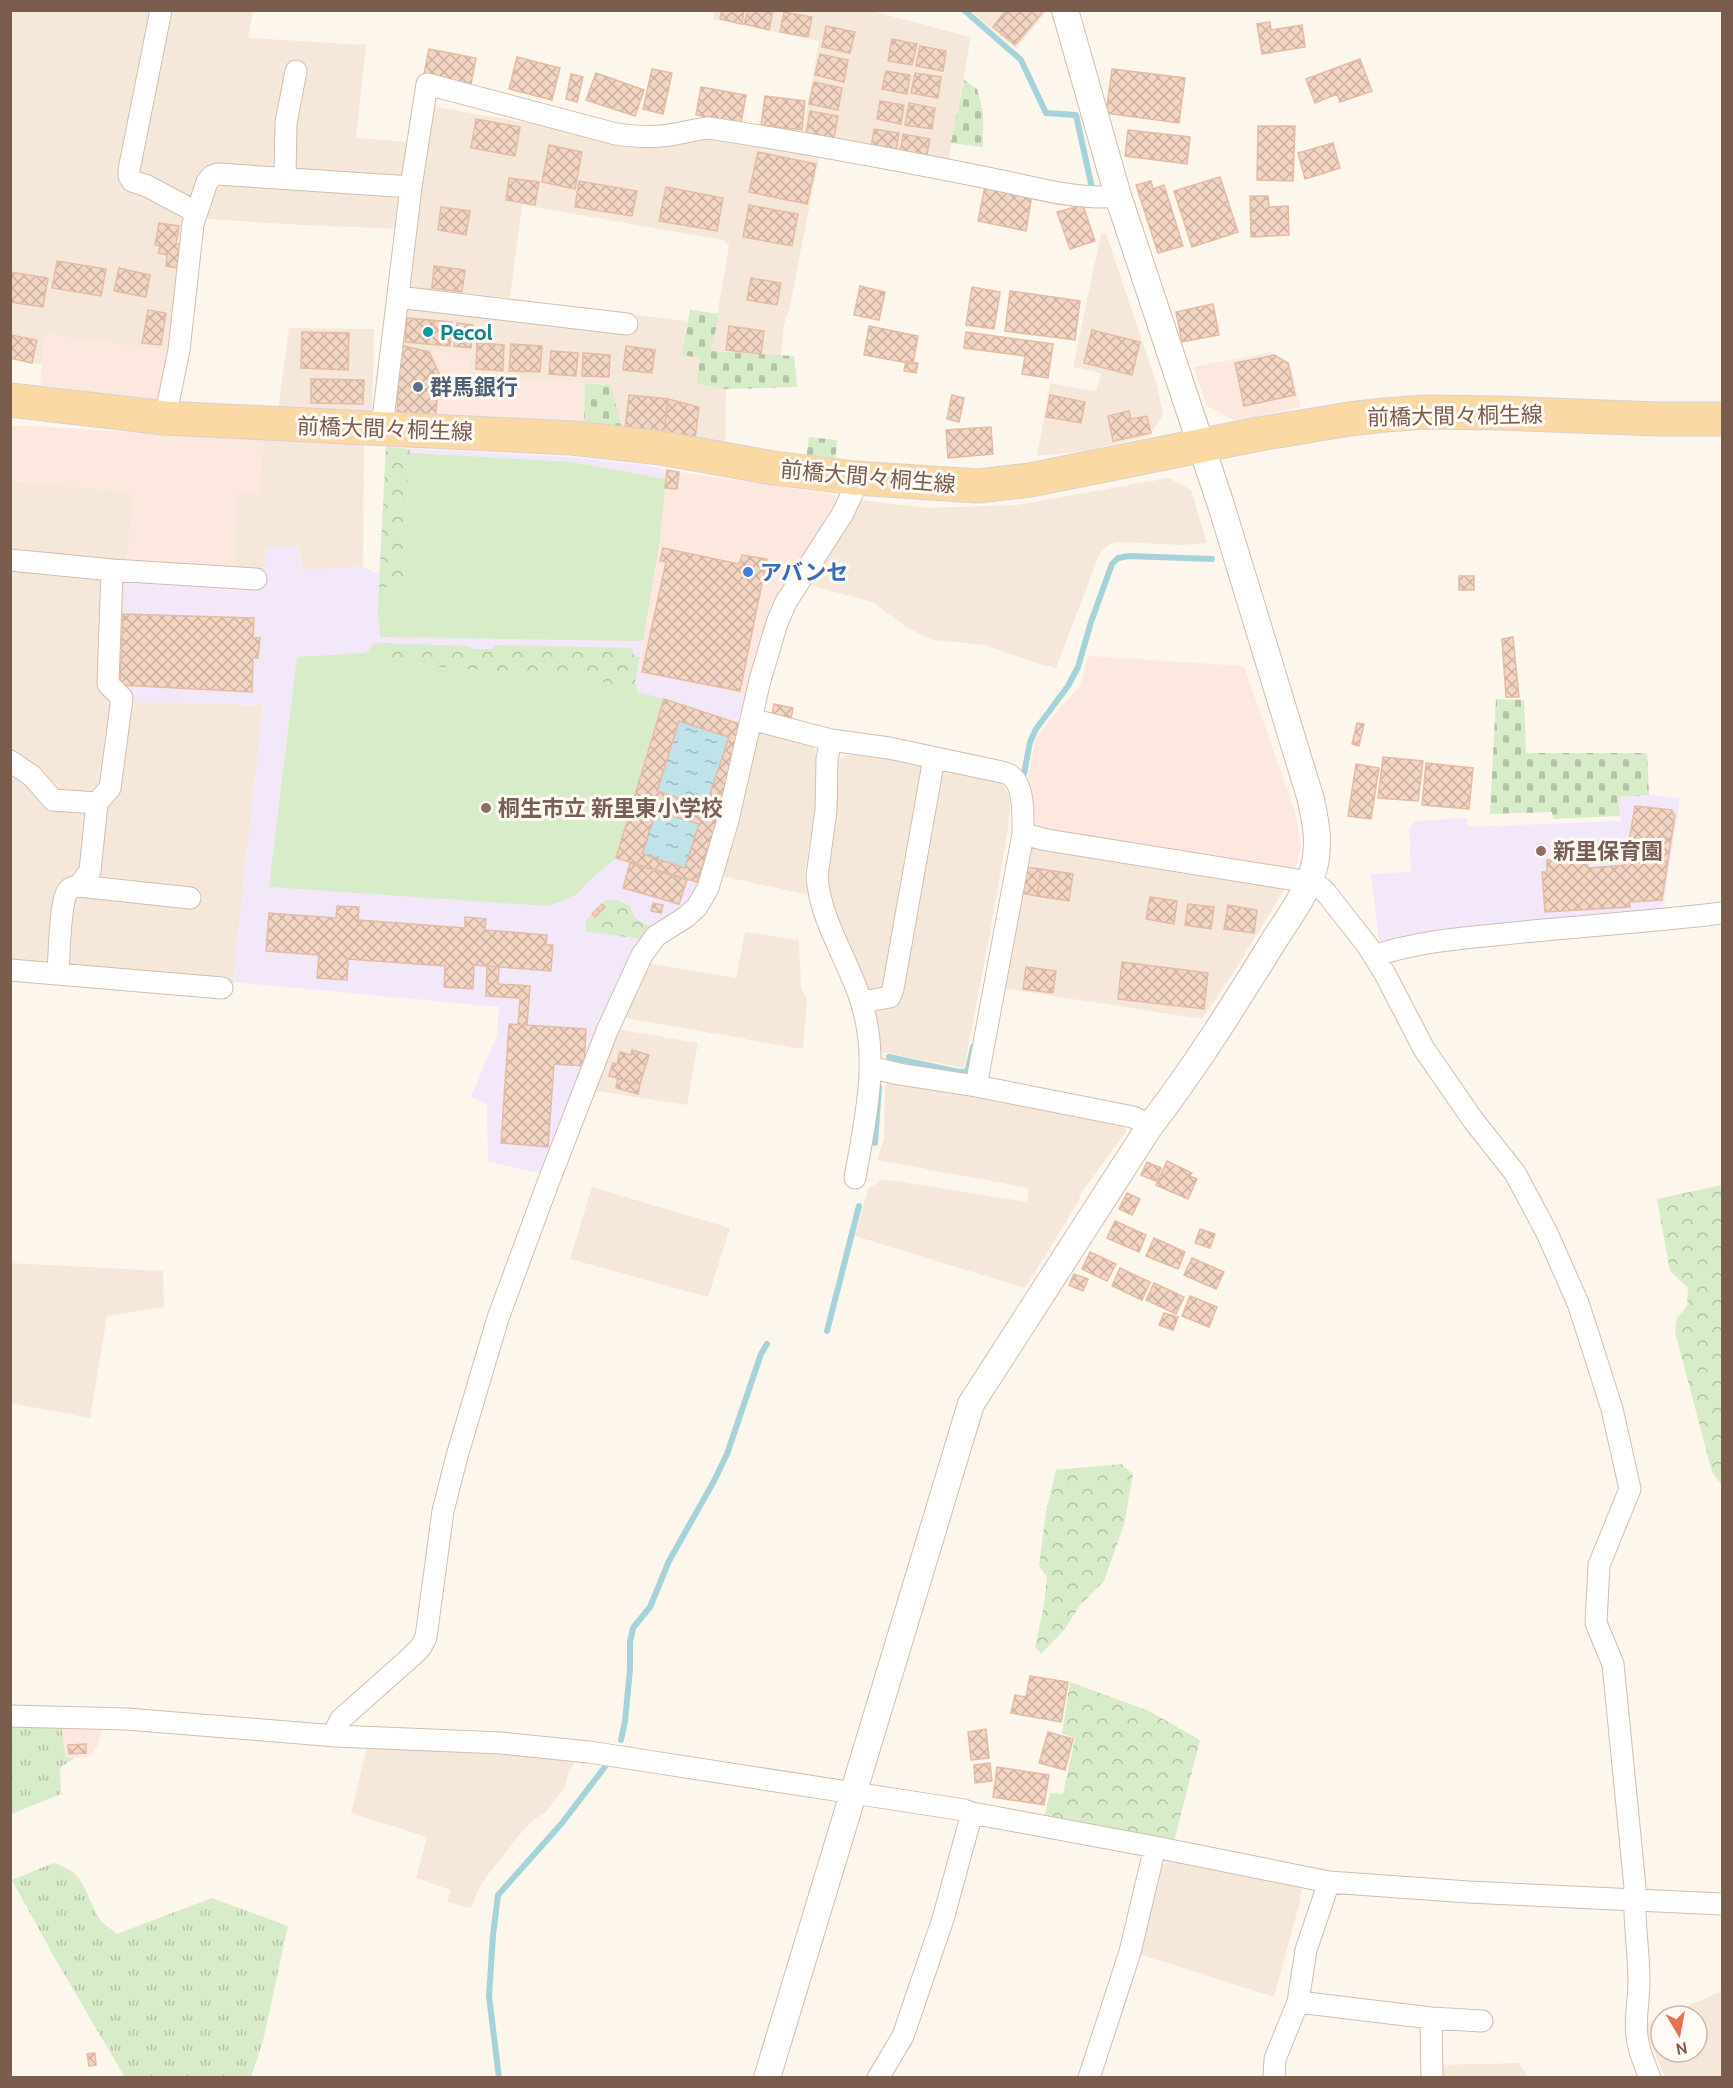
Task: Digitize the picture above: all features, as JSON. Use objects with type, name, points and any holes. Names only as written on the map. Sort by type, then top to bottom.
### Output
[{"type":"main road","name":"前橋大間々桐生線","points":[[10,400],[165,418],[483,432],[615,442],[773,468],[855,478],[978,486],[1030,480],[1349,419],[1425,412],[1722,419]]},
{"type":"street","points":[[161,10],[129,176],[132,181],[157,191],[196,212]]},
{"type":"street","points":[[767,2078],[970,1404],[1150,1126],[1240,994],[1309,882],[1315,864],[1318,842],[1317,826],[1311,800],[1202,446],[1118,196],[1065,10]]},
{"type":"street","points":[[285,177],[286,123],[296,71]]},
{"type":"street","points":[[380,428],[411,187],[427,84],[616,134],[636,137],[660,136],[709,128],[1041,189],[1101,198],[1118,196]]},
{"type":"street","points":[[165,418],[179,350],[193,224],[207,182],[212,176],[218,174],[285,177],[411,187]]},
{"type":"street","points":[[398,297],[627,324]]},
{"type":"street","points":[[336,1736],[337,1726],[342,1719],[412,1656],[421,1647],[426,1637],[443,1510],[498,1318],[607,1031],[642,955],[656,936],[686,918],[697,907],[708,888],[728,820],[751,719],[777,623],[786,602],[843,513],[852,494],[855,478]]},
{"type":"street","points":[[10,560],[112,570],[256,579]]},
{"type":"street","points":[[79,886],[90,871],[97,803],[110,788],[122,698],[108,684],[112,570]]},
{"type":"street","points":[[751,719],[831,740],[889,748],[1011,775],[1015,780],[1022,798],[1023,834],[976,1086]]},
{"type":"street","points":[[831,740],[827,759],[826,810],[817,876],[824,912],[862,1002],[867,1023],[870,1067],[864,1127],[855,1178]]},
{"type":"street","points":[[862,1002],[890,997],[893,989],[934,758]]},
{"type":"street","points":[[10,761],[32,776],[53,800],[97,803]]},
{"type":"street","points":[[1023,834],[1047,840],[1309,882],[1321,888],[1374,956],[1424,1049],[1473,1120],[1515,1173],[1547,1233],[1578,1303],[1612,1409],[1630,1490],[1599,1565],[1596,1623],[1613,1664],[1635,1887],[1639,1981],[1637,2035],[1639,2048],[1650,2078]]},
{"type":"street","points":[[58,974],[64,902],[72,887],[190,898]]},
{"type":"street","points":[[1374,956],[1396,949],[1469,937],[1722,914]]},
{"type":"street","points":[[10,970],[222,988]]},
{"type":"street","points":[[870,1067],[1133,1116],[1150,1126]]},
{"type":"street","points":[[10,1716],[127,1719],[336,1736],[501,1743],[580,1751],[964,1810],[972,1814],[1155,1847],[1329,1882],[1468,1892],[1722,1904]]},
{"type":"street","points":[[879,2078],[903,2036],[943,1919],[972,1814]]},
{"type":"street","points":[[1089,2078],[1130,1952],[1155,1847]]},
{"type":"street","points":[[1274,2078],[1275,2059],[1298,2002],[1306,1950],[1329,1882]]},
{"type":"street","points":[[1298,2002],[1431,2018],[1482,2021]]},
{"type":"street","points":[[1431,2018],[1432,2078]]},
{"type":"shaded area","points":[[11,11],[253,11],[248,38],[366,45],[356,138],[412,142],[400,229],[207,219],[188,220],[169,351],[45,334],[42,364],[11,360]]},
{"type":"shaded area","points":[[715,11],[871,11],[971,37],[949,157],[953,165],[802,135],[819,41],[713,19]]},
{"type":"shaded area","points":[[971,11],[1047,11],[1016,49]]},
{"type":"shaded area","points":[[430,106],[599,135],[741,140],[820,154],[789,310],[784,324],[781,355],[711,351],[729,245],[723,240],[522,205],[510,298],[405,287]]},
{"type":"shaded area","points":[[1106,233],[1157,385],[1163,415],[1149,436],[1085,451],[1037,456],[1050,383],[1096,391],[1101,373],[1073,367],[1101,234]]},
{"type":"shaded area","points":[[413,305],[632,333],[637,315],[687,321],[681,355],[700,358],[696,384],[726,389],[725,445],[623,429],[585,384],[468,376],[470,354],[429,352],[400,345],[403,311]]},
{"type":"shaded area","points":[[289,328],[374,329],[372,414],[278,410]]},
{"type":"shaded area","points":[[45,334],[169,351],[163,402],[40,385]]},
{"type":"shaded area","points":[[400,345],[429,352],[471,354],[469,376],[585,384],[584,424],[397,413]]},
{"type":"shaded area","points":[[1271,352],[1290,363],[1301,407],[1236,421],[1207,406],[1194,367]]},
{"type":"shaded area","points":[[10,425],[263,440],[260,494],[237,492],[233,567],[127,563],[133,492],[11,481]]},
{"type":"shaded area","points":[[263,440],[313,443],[314,441],[364,442],[363,567],[303,570],[298,546],[266,569],[233,567],[237,492],[260,493]]},
{"type":"shaded area","name":"桐生市立 新里東小学校","points":[[386,447],[570,457],[645,465],[667,470],[659,546],[638,669],[749,696],[717,822],[693,896],[687,904],[650,927],[641,939],[544,1174],[488,1162],[487,1104],[471,1097],[497,1035],[499,1007],[233,982],[263,705],[131,702],[120,685],[127,563],[265,569],[265,548],[297,546],[303,570],[363,567],[379,574]]},
{"type":"shaded area","points":[[667,470],[836,495],[837,509],[749,696],[638,669],[659,546]]},
{"type":"shaded area","points":[[1169,478],[1191,490],[1207,543],[1182,545],[1120,542],[1110,544],[1102,550],[1056,668],[985,645],[933,640],[908,628],[872,602],[806,584],[860,500],[927,508],[1016,505]]},
{"type":"shaded area","points":[[10,481],[133,492],[127,563],[11,551]]},
{"type":"shaded area","points":[[10,568],[125,579],[131,702],[263,705],[233,982],[223,994],[11,977]]},
{"type":"shaded area","points":[[1088,656],[1244,666],[1295,812],[1301,847],[1294,873],[1041,832],[1033,826],[1029,814],[1028,779],[1035,740],[1080,686]]},
{"type":"shaded area","points":[[755,729],[812,746],[816,751],[815,811],[804,875],[808,895],[723,876]]},
{"type":"shaded area","points":[[847,755],[887,759],[994,780],[1003,785],[1008,794],[1009,822],[963,1068],[877,1051],[831,907],[828,876],[838,760]]},
{"type":"shaded area","name":"新里保育園","points":[[1649,795],[1680,798],[1663,910],[1503,925],[1379,941],[1371,874],[1411,872],[1409,828],[1415,821],[1467,818],[1468,827],[1621,821],[1619,797]]},
{"type":"shaded area","points":[[1033,842],[1287,885],[1202,1019],[1002,988],[1025,849]]},
{"type":"shaded area","points":[[745,932],[799,940],[801,987],[807,1000],[803,1049],[626,1018],[644,963],[736,978]]},
{"type":"shaded area","points":[[622,1030],[698,1043],[687,1105],[590,1090],[616,1032]]},
{"type":"shaded area","points":[[887,1080],[1095,1117],[1125,1126],[1126,1132],[1079,1196],[1080,1199],[1025,1288],[855,1236],[868,1189],[882,1179],[1027,1202],[1029,1188],[877,1160],[884,1139]]},
{"type":"shaded area","points":[[592,1187],[730,1228],[708,1297],[570,1259]]},
{"type":"shaded area","points":[[10,1263],[163,1271],[164,1307],[107,1316],[90,1418],[11,1403]]},
{"type":"shaded area","points":[[61,1725],[103,1726],[93,1753],[87,1757],[67,1758]]},
{"type":"shaded area","points":[[368,1743],[573,1760],[574,1763],[568,1773],[565,1787],[544,1814],[532,1821],[521,1833],[486,1877],[471,1908],[447,1902],[451,1890],[416,1878],[427,1837],[351,1813]]},
{"type":"shaded area","points":[[1170,1859],[1302,1888],[1274,1997],[1139,1954],[1163,1865]]},
{"type":"shaded area","points":[[1722,1991],[1722,2077],[1665,2077],[1659,2064],[1709,2064],[1709,2004],[1692,2004]]},
{"type":"shaded area","points":[[1519,2063],[1528,2077],[1440,2077],[1439,2065]]},
{"type":"green space","points":[[964,80],[977,89],[983,112],[983,147],[951,143]]},
{"type":"green space","points":[[690,310],[719,314],[711,351],[794,356],[797,387],[726,389],[696,384],[700,358],[681,355]]},
{"type":"green space","points":[[585,384],[610,385],[623,429],[584,424]]},
{"type":"green space","points":[[809,437],[837,440],[835,463],[806,459]]},
{"type":"green space","points":[[386,447],[410,449],[403,589],[379,587]]},
{"type":"green space","points":[[410,453],[572,462],[666,479],[659,546],[643,641],[380,637],[379,587],[403,589]]},
{"type":"green space","points":[[381,643],[469,646],[473,649],[491,649],[496,645],[632,648],[634,656],[640,657],[635,683],[638,693],[583,677],[393,664]]},
{"type":"green space","points":[[381,643],[394,664],[583,677],[664,699],[616,858],[576,895],[548,906],[269,887],[297,657],[366,653],[374,644]]},
{"type":"green space","points":[[1496,699],[1524,700],[1526,753],[1647,753],[1649,795],[1619,797],[1620,816],[1553,819],[1552,812],[1490,814]]},
{"type":"green space","points":[[606,900],[618,900],[630,906],[635,918],[650,927],[641,939],[585,931],[586,920]]},
{"type":"green space","points":[[1722,1185],[1722,1485],[1712,1472],[1675,1332],[1677,1318],[1687,1306],[1688,1288],[1670,1271],[1657,1199]]},
{"type":"green space","points":[[1121,1464],[1133,1474],[1124,1525],[1104,1581],[1081,1604],[1064,1630],[1041,1654],[1035,1647],[1047,1577],[1039,1566],[1046,1512],[1056,1470]]},
{"type":"green space","points":[[1070,1682],[1149,1711],[1200,1740],[1174,1841],[1044,1818],[1050,1793],[1063,1794],[1075,1738],[1062,1734]]},
{"type":"green space","points":[[11,1725],[61,1725],[66,1757],[74,1758],[60,1768],[61,1794],[11,1814]]},
{"type":"green space","points":[[53,1863],[64,1867],[78,1878],[99,1918],[117,1934],[212,1898],[288,1926],[263,2041],[251,2077],[129,2078],[124,2076],[12,1880]]},
{"type":"water","points":[[679,721],[729,737],[706,807],[657,791]]},
{"type":"water","points":[[656,811],[699,824],[685,868],[642,855]]},
{"type":"building","points":[[722,10],[744,10],[742,24],[720,19]]},
{"type":"building","points":[[748,10],[773,10],[769,30],[744,24]]},
{"type":"building","points":[[1006,10],[1039,10],[1042,13],[1015,45],[993,27]]},
{"type":"building","points":[[784,12],[812,17],[808,37],[780,32]]},
{"type":"building","points":[[1270,22],[1271,30],[1302,25],[1305,47],[1262,54],[1257,24]]},
{"type":"building","points":[[826,26],[855,32],[850,53],[822,47]]},
{"type":"building","points":[[892,39],[917,44],[912,65],[888,61]]},
{"type":"building","points":[[920,46],[946,51],[943,71],[916,66]]},
{"type":"building","points":[[429,49],[476,58],[470,89],[423,79]]},
{"type":"building","points":[[820,54],[848,60],[844,82],[815,75]]},
{"type":"building","points":[[517,57],[560,68],[552,100],[509,89]]},
{"type":"building","points":[[1360,59],[1372,91],[1340,102],[1337,94],[1315,103],[1306,79]]},
{"type":"building","points":[[652,69],[672,73],[663,114],[643,109]]},
{"type":"building","points":[[1112,69],[1185,78],[1179,123],[1106,113]]},
{"type":"building","points":[[886,71],[910,75],[907,94],[882,89]]},
{"type":"building","points":[[596,73],[644,90],[635,116],[586,100]]},
{"type":"building","points":[[915,73],[941,77],[938,98],[911,93]]},
{"type":"building","points":[[571,74],[583,77],[577,102],[566,99]]},
{"type":"building","points":[[814,82],[842,88],[838,110],[809,104]]},
{"type":"building","points":[[701,87],[746,95],[741,123],[696,115]]},
{"type":"building","points":[[765,96],[805,101],[802,130],[761,125]]},
{"type":"building","points":[[880,101],[904,105],[901,124],[877,119]]},
{"type":"building","points":[[909,103],[935,108],[932,129],[905,125]]},
{"type":"building","points":[[810,111],[838,116],[834,138],[806,133]]},
{"type":"building","points":[[476,119],[520,127],[515,156],[471,148]]},
{"type":"building","points":[[1258,126],[1295,126],[1293,181],[1257,180]]},
{"type":"building","points":[[874,129],[899,133],[896,152],[871,148]]},
{"type":"building","points":[[1128,130],[1190,137],[1187,164],[1125,156]]},
{"type":"building","points":[[903,134],[930,139],[926,159],[900,154]]},
{"type":"building","points":[[1333,143],[1340,168],[1305,179],[1298,153]]},
{"type":"building","points":[[549,145],[582,152],[575,189],[542,182]]},
{"type":"building","points":[[758,152],[816,164],[807,204],[749,192]]},
{"type":"building","points":[[1220,177],[1238,232],[1192,247],[1174,191]]},
{"type":"building","points":[[509,178],[539,182],[535,205],[506,200]]},
{"type":"building","points":[[579,181],[637,191],[632,216],[575,207]]},
{"type":"building","points":[[1151,181],[1153,189],[1164,185],[1183,246],[1158,253],[1136,185]]},
{"type":"building","points":[[985,186],[1032,194],[1026,231],[978,221]]},
{"type":"building","points":[[666,187],[723,198],[717,231],[659,221]]},
{"type":"building","points":[[1250,196],[1268,196],[1269,207],[1288,206],[1289,235],[1251,237]]},
{"type":"building","points":[[749,205],[798,214],[792,246],[743,237]]},
{"type":"building","points":[[1083,205],[1095,241],[1070,249],[1057,212]]},
{"type":"building","points":[[441,207],[470,211],[466,235],[438,230]]},
{"type":"building","points":[[159,223],[179,226],[176,244],[182,245],[178,268],[166,266],[167,255],[158,253],[160,246],[155,245]]},
{"type":"building","points":[[57,261],[106,269],[101,296],[52,288]]},
{"type":"building","points":[[434,266],[465,270],[462,292],[432,288]]},
{"type":"building","points":[[119,268],[150,275],[146,297],[114,291]]},
{"type":"building","points":[[10,272],[48,278],[43,307],[10,302]]},
{"type":"building","points":[[751,278],[781,283],[777,305],[747,300]]},
{"type":"building","points":[[860,286],[885,292],[879,320],[854,315]]},
{"type":"building","points":[[972,287],[1000,292],[994,329],[966,325]]},
{"type":"building","points":[[1010,291],[1080,301],[1075,340],[1005,331]]},
{"type":"building","points":[[1213,304],[1219,335],[1182,342],[1176,312]]},
{"type":"building","points":[[148,310],[166,313],[161,345],[142,343]]},
{"type":"building","name":"Pecol","points":[[407,318],[452,322],[450,346],[405,342]]},
{"type":"building","points":[[457,323],[473,325],[471,348],[454,346]]},
{"type":"building","points":[[729,326],[764,331],[761,354],[726,350]]},
{"type":"building","points":[[869,326],[918,336],[913,364],[864,355]]},
{"type":"building","points":[[1092,330],[1140,342],[1132,375],[1084,363]]},
{"type":"building","points":[[302,332],[349,333],[348,370],[301,368]]},
{"type":"building","points":[[966,332],[1053,344],[1048,378],[1022,374],[1025,356],[964,348]]},
{"type":"building","points":[[10,335],[37,340],[32,363],[10,358]]},
{"type":"building","points":[[477,343],[504,345],[503,371],[476,369]]},
{"type":"building","points":[[511,344],[542,346],[540,372],[509,371]]},
{"type":"building","name":"群馬銀行","points":[[400,345],[429,352],[439,373],[436,415],[397,413]]},
{"type":"building","points":[[626,346],[655,350],[652,373],[623,370]]},
{"type":"building","points":[[551,351],[578,353],[576,376],[549,374]]},
{"type":"building","points":[[583,353],[610,355],[609,377],[582,376]]},
{"type":"building","points":[[1274,355],[1288,363],[1295,395],[1244,406],[1235,363]]},
{"type":"building","points":[[906,361],[918,363],[916,373],[904,371]]},
{"type":"building","points":[[311,379],[364,380],[363,404],[311,403]]},
{"type":"building","points":[[629,395],[668,399],[664,434],[625,429]]},
{"type":"building","points":[[952,395],[964,398],[959,422],[947,419]]},
{"type":"building","points":[[1050,395],[1085,402],[1081,423],[1046,417]]},
{"type":"building","points":[[668,399],[699,407],[695,439],[664,434]]},
{"type":"building","points":[[1129,411],[1131,419],[1147,416],[1151,433],[1113,441],[1108,416]]},
{"type":"building","points":[[991,427],[993,454],[948,458],[946,430]]},
{"type":"building","points":[[667,470],[679,472],[677,489],[665,488]]},
{"type":"building","points":[[663,548],[739,564],[742,555],[767,559],[740,691],[642,672],[666,562],[660,561]]},
{"type":"building","points":[[1459,576],[1474,576],[1474,590],[1459,590]]},
{"type":"building","points":[[123,614],[254,618],[253,638],[260,638],[258,658],[253,658],[252,692],[120,685]]},
{"type":"building","points":[[1513,637],[1519,697],[1506,697],[1502,639]]},
{"type":"building","points":[[664,699],[743,725],[717,822],[697,882],[616,858]],"holes":[[[679,721],[729,737],[706,807],[657,791]],[[656,811],[699,824],[685,868],[642,854]]]},
{"type":"building","points":[[774,704],[793,708],[791,719],[772,715]]},
{"type":"building","points":[[1357,723],[1364,724],[1359,746],[1352,744]]},
{"type":"building","points":[[1383,757],[1423,761],[1418,801],[1378,798]]},
{"type":"building","points":[[1426,763],[1473,768],[1469,809],[1422,805]]},
{"type":"building","points":[[1356,764],[1379,768],[1371,819],[1348,816]]},
{"type":"building","points":[[1635,806],[1672,810],[1675,815],[1662,900],[1629,902],[1630,907],[1545,912],[1542,872],[1547,872],[1547,860],[1586,857],[1588,868],[1625,865]]},
{"type":"building","points":[[630,863],[687,880],[679,904],[623,888]]},
{"type":"building","points":[[1025,867],[1041,869],[1037,896],[1021,893]]},
{"type":"building","points":[[1041,869],[1073,874],[1069,901],[1037,896]]},
{"type":"building","points":[[1150,897],[1177,901],[1174,924],[1146,919]]},
{"type":"building","points":[[653,903],[663,905],[661,913],[651,911]]},
{"type":"building","points":[[602,904],[605,907],[595,917],[592,914]]},
{"type":"building","points":[[1188,904],[1214,907],[1211,929],[1185,925]]},
{"type":"building","points":[[1228,905],[1257,910],[1254,933],[1224,929]]},
{"type":"building","points":[[337,906],[359,907],[358,920],[465,928],[465,917],[486,919],[485,930],[547,935],[546,945],[553,945],[551,971],[474,965],[473,989],[444,987],[445,966],[348,959],[347,980],[317,978],[319,955],[266,951],[269,913],[336,918]]},
{"type":"building","points":[[1122,962],[1208,973],[1204,1009],[1118,999]]},
{"type":"building","points":[[487,966],[499,967],[498,984],[530,986],[527,1025],[518,1025],[520,998],[486,996]]},
{"type":"building","points":[[1026,967],[1056,971],[1053,993],[1023,989]]},
{"type":"building","points":[[509,1024],[586,1029],[584,1066],[554,1064],[548,1147],[501,1143]]},
{"type":"building","points":[[632,1050],[649,1055],[640,1084],[609,1076],[613,1063],[617,1064],[620,1052],[631,1055]]},
{"type":"building","points":[[618,1078],[640,1084],[638,1094],[616,1088]]},
{"type":"building","points":[[1167,1161],[1192,1173],[1190,1176],[1197,1179],[1188,1199],[1156,1185]]},
{"type":"building","points":[[1147,1162],[1161,1168],[1156,1181],[1141,1175]]},
{"type":"building","points":[[1127,1193],[1140,1199],[1132,1215],[1119,1209]]},
{"type":"building","points":[[1115,1221],[1146,1235],[1139,1252],[1107,1238]]},
{"type":"building","points":[[1200,1229],[1215,1234],[1210,1248],[1195,1243]]},
{"type":"building","points":[[1154,1238],[1185,1252],[1178,1269],[1146,1256]]},
{"type":"building","points":[[1090,1252],[1116,1264],[1107,1281],[1082,1269]]},
{"type":"building","points":[[1192,1258],[1224,1272],[1216,1289],[1184,1275]]},
{"type":"building","points":[[1120,1268],[1150,1282],[1142,1300],[1112,1286]]},
{"type":"building","points":[[1074,1274],[1088,1279],[1083,1291],[1069,1285]]},
{"type":"building","points":[[1154,1283],[1184,1297],[1176,1314],[1146,1300]]},
{"type":"building","points":[[1190,1296],[1217,1307],[1209,1327],[1182,1316]]},
{"type":"building","points":[[1164,1313],[1178,1317],[1173,1330],[1159,1325]]},
{"type":"building","points":[[1030,1676],[1068,1682],[1061,1722],[1011,1713],[1015,1695],[1026,1697]]},
{"type":"building","points":[[986,1729],[989,1758],[971,1760],[968,1732]]},
{"type":"building","points":[[1048,1732],[1073,1739],[1065,1770],[1039,1763]]},
{"type":"building","points":[[86,1744],[86,1753],[69,1754],[68,1745]]},
{"type":"building","points":[[990,1763],[992,1781],[975,1783],[974,1765]]},
{"type":"building","points":[[997,1767],[1049,1775],[1044,1805],[993,1797]]},
{"type":"building","points":[[95,2053],[96,2065],[89,2066],[87,2054]]},
{"type":"waterway","points":[[964,10],[1021,60],[1046,113],[1076,115],[1092,188]]},
{"type":"waterway","points":[[1024,774],[1030,742],[1036,729],[1068,686],[1078,667],[1112,564],[1118,558],[1129,556],[1212,559]]},
{"type":"waterway","points":[[889,1057],[966,1072],[973,1047]]},
{"type":"waterway","points":[[875,1143],[879,1087]]},
{"type":"waterway","points":[[827,1331],[859,1206]]},
{"type":"waterway","points":[[621,1740],[625,1721],[633,1628],[650,1607],[669,1561],[727,1454],[761,1354],[767,1344]]},
{"type":"waterway","points":[[499,2078],[489,1996],[498,1895],[562,1823],[607,1764]]},
{"type":"place","name":"Pecol","points":[[428,332]]},
{"type":"place","name":"群馬銀行","points":[[418,387]]},
{"type":"place","name":"アバンセ","points":[[748,572]]},
{"type":"place","name":"桐生市立 新里東小学校","points":[[486,808]]},
{"type":"place","name":"新里保育園","points":[[1541,851]]}]
